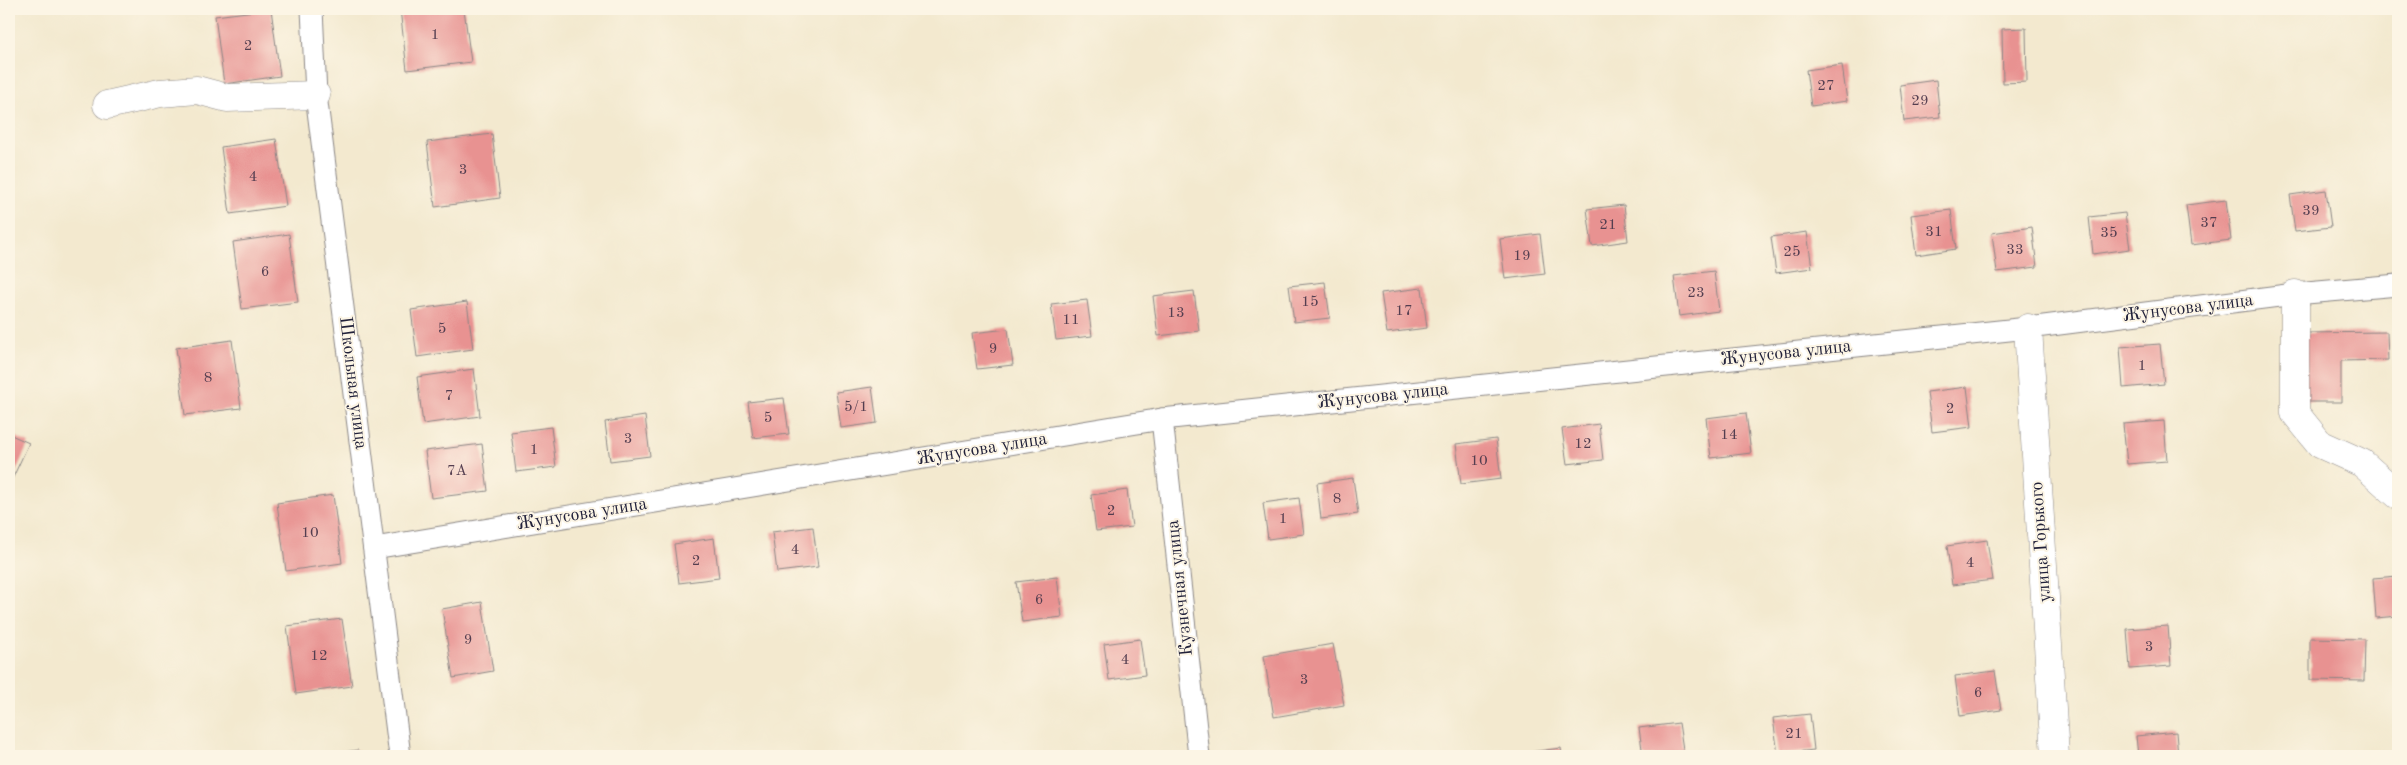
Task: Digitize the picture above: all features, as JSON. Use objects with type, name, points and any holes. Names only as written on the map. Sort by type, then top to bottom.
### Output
[{"type":"street","points":[[107,105],[160,93],[196,90],[227,98],[316,95]]},
{"type":"street","points":[[2295,294],[2295,413],[2320,444],[2362,463],[2398,495]]},
{"type":"street","name":"улица Горького","points":[[2028,328],[2055,756]]},
{"type":"lane","name":"Школьная улица","points":[[312,9],[316,95],[400,756]]},
{"type":"lane","name":"Жунусова улица","points":[[374,548],[1162,420],[2028,328],[2295,294],[2398,285]]},
{"type":"lane","name":"Кузнечная улица","points":[[1162,420],[1199,756]]},
{"type":"building","points":[[271,9],[280,76],[224,84],[215,16]]},
{"type":"building","points":[[400,9],[464,9],[471,62],[407,70]]},
{"type":"building","points":[[2026,28],[2027,82],[2003,83],[2002,29]]},
{"type":"building","points":[[1842,65],[1847,101],[1811,106],[1806,70]]},
{"type":"building","points":[[1936,80],[1940,117],[1904,121],[1900,85]]},
{"type":"building","points":[[492,134],[500,198],[435,207],[427,142]]},
{"type":"building","points":[[276,139],[286,206],[230,214],[221,147]]},
{"type":"building","points":[[2326,190],[2331,227],[2295,231],[2290,195]]},
{"type":"building","points":[[2226,200],[2231,240],[2191,245],[2186,205]]},
{"type":"building","points":[[1624,205],[1628,241],[1592,246],[1587,209]]},
{"type":"building","points":[[1951,210],[1956,249],[1916,255],[1911,215]]},
{"type":"building","points":[[2125,213],[2130,249],[2093,254],[2089,217]]},
{"type":"building","points":[[2032,227],[2037,267],[1997,272],[1992,233]]},
{"type":"building","points":[[1807,232],[1812,268],[1776,273],[1771,237]]},
{"type":"building","points":[[289,234],[298,302],[242,309],[233,242]]},
{"type":"building","points":[[1540,234],[1545,274],[1505,279],[1500,239]]},
{"type":"building","points":[[1714,271],[1719,311],[1679,316],[1674,276]]},
{"type":"building","points":[[1325,282],[1330,318],[1294,322],[1289,286]]},
{"type":"building","points":[[1422,288],[1427,328],[1387,333],[1381,293]]},
{"type":"building","points":[[1194,291],[1199,331],[1158,336],[1153,296]]},
{"type":"building","points":[[1087,300],[1092,336],[1056,340],[1051,304]]},
{"type":"building","points":[[467,302],[473,349],[417,357],[411,310]]},
{"type":"building","points":[[1008,329],[1013,365],[977,369],[972,333]]},
{"type":"building","points":[[2387,332],[2388,360],[2341,361],[2341,402],[2306,402],[2305,333]]},
{"type":"building","points":[[232,340],[241,408],[185,415],[176,348]]},
{"type":"building","points":[[2160,344],[2164,384],[2123,388],[2120,347]]},
{"type":"building","points":[[474,369],[480,416],[423,424],[417,377]]},
{"type":"building","points":[[872,387],[877,423],[841,428],[836,392]]},
{"type":"building","points":[[1967,387],[1972,427],[1932,432],[1927,392]]},
{"type":"building","points":[[784,398],[789,434],[753,438],[748,402]]},
{"type":"building","points":[[1746,413],[1751,453],[1711,458],[1706,418]]},
{"type":"building","points":[[645,416],[650,456],[610,461],[605,422]]},
{"type":"building","points":[[2164,421],[2167,461],[2127,464],[2123,424]]},
{"type":"building","points":[[1599,424],[1603,460],[1567,464],[1562,429]]},
{"type":"building","points":[[551,427],[556,467],[516,472],[511,432]]},
{"type":"building","points":[[9,434],[29,443],[9,486]]},
{"type":"building","points":[[1496,439],[1501,479],[1461,484],[1456,444]]},
{"type":"building","points":[[482,444],[488,491],[431,498],[425,451]]},
{"type":"building","points":[[1353,478],[1358,514],[1321,519],[1317,483]]},
{"type":"building","points":[[1127,490],[1132,527],[1096,531],[1091,495]]},
{"type":"building","points":[[333,495],[342,563],[286,571],[277,503]]},
{"type":"building","points":[[1299,498],[1304,534],[1268,539],[1263,503]]},
{"type":"building","points":[[813,527],[818,567],[777,572],[772,532]]},
{"type":"building","points":[[714,538],[719,578],[679,583],[674,544]]},
{"type":"building","points":[[1987,540],[1993,580],[1952,585],[1947,546]]},
{"type":"building","points":[[2398,576],[2398,616],[2376,618],[2373,578]]},
{"type":"building","points":[[1057,577],[1062,617],[1022,622],[1016,582]]},
{"type":"building","points":[[482,602],[493,671],[453,678],[442,609]]},
{"type":"building","points":[[342,619],[352,686],[296,694],[287,626]]},
{"type":"building","points":[[2168,626],[2171,666],[2130,669],[2127,629]]},
{"type":"building","points":[[2310,638],[2365,639],[2364,681],[2310,680]]},
{"type":"building","points":[[1140,639],[1145,675],[1109,680],[1104,644]]},
{"type":"building","points":[[1333,644],[1344,705],[1274,717],[1264,656]]},
{"type":"building","points":[[1995,671],[2001,710],[1960,716],[1955,676]]},
{"type":"building","points":[[1810,714],[1814,750],[1778,754],[1773,718]]},
{"type":"building","points":[[1679,723],[1684,756],[1643,756],[1639,728]]},
{"type":"building","points":[[2176,732],[2178,756],[2138,756],[2136,736]]},
{"type":"building","points":[[1561,748],[1562,756],[1521,756],[1521,753]]},
{"type":"building","points":[[358,750],[359,756],[321,756],[321,755]]}]
